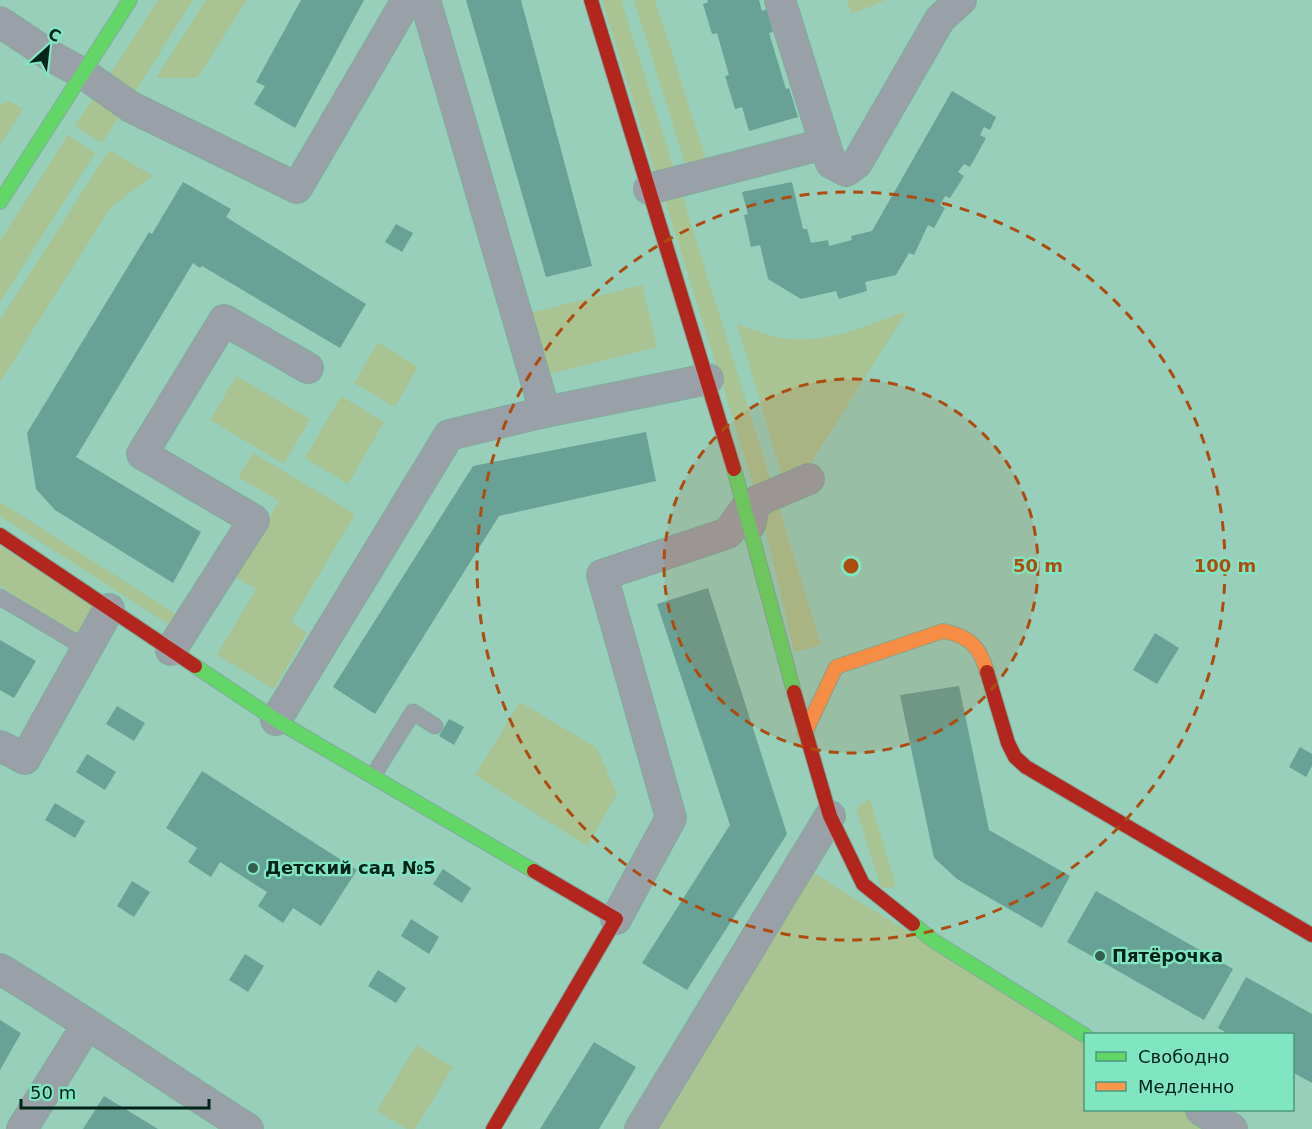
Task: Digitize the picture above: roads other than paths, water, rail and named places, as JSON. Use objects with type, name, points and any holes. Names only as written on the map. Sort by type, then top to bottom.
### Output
[{"type":"street","points":[[0,202],[130,0]]},
{"type":"street","points":[[0,22],[132,106],[297,188],[408,0]]},
{"type":"street","points":[[425,0],[545,412]]},
{"type":"street","points":[[591,0],[708,379],[830,816],[863,884],[934,941],[1084,1035]]},
{"type":"street","points":[[780,0],[831,163],[846,171],[857,163],[940,19],[961,0]]},
{"type":"street","points":[[649,189],[825,144]]},
{"type":"street","points":[[171,650],[254,520],[142,454],[224,320],[308,369]]},
{"type":"street","points":[[276,720],[449,435],[545,412],[708,379]]},
{"type":"street","points":[[493,1129],[616,919],[670,818],[602,575],[728,534],[748,517],[755,502],[809,479]]},
{"type":"street","points":[[0,536],[276,720],[616,919]]},
{"type":"street","points":[[0,746],[25,759],[109,609]]},
{"type":"street","points":[[805,733],[836,667],[943,631],[959,633],[972,642],[982,654],[1008,743],[1015,757],[1026,767],[1312,935]]},
{"type":"street","points":[[640,1129],[830,816]]},
{"type":"street","points":[[0,969],[248,1129]]},
{"type":"street","points":[[22,1129],[87,1025]]},
{"type":"street","points":[[1204,1111],[1232,1129]]},
{"type":"lane","points":[[0,597],[87,649]]},
{"type":"lane","points":[[373,776],[414,712],[435,726]]},
{"type":"place","name":"Детский сад №5","points":[[253,868]]},
{"type":"place","name":"Пятёрочка","points":[[1100,956]]}]
